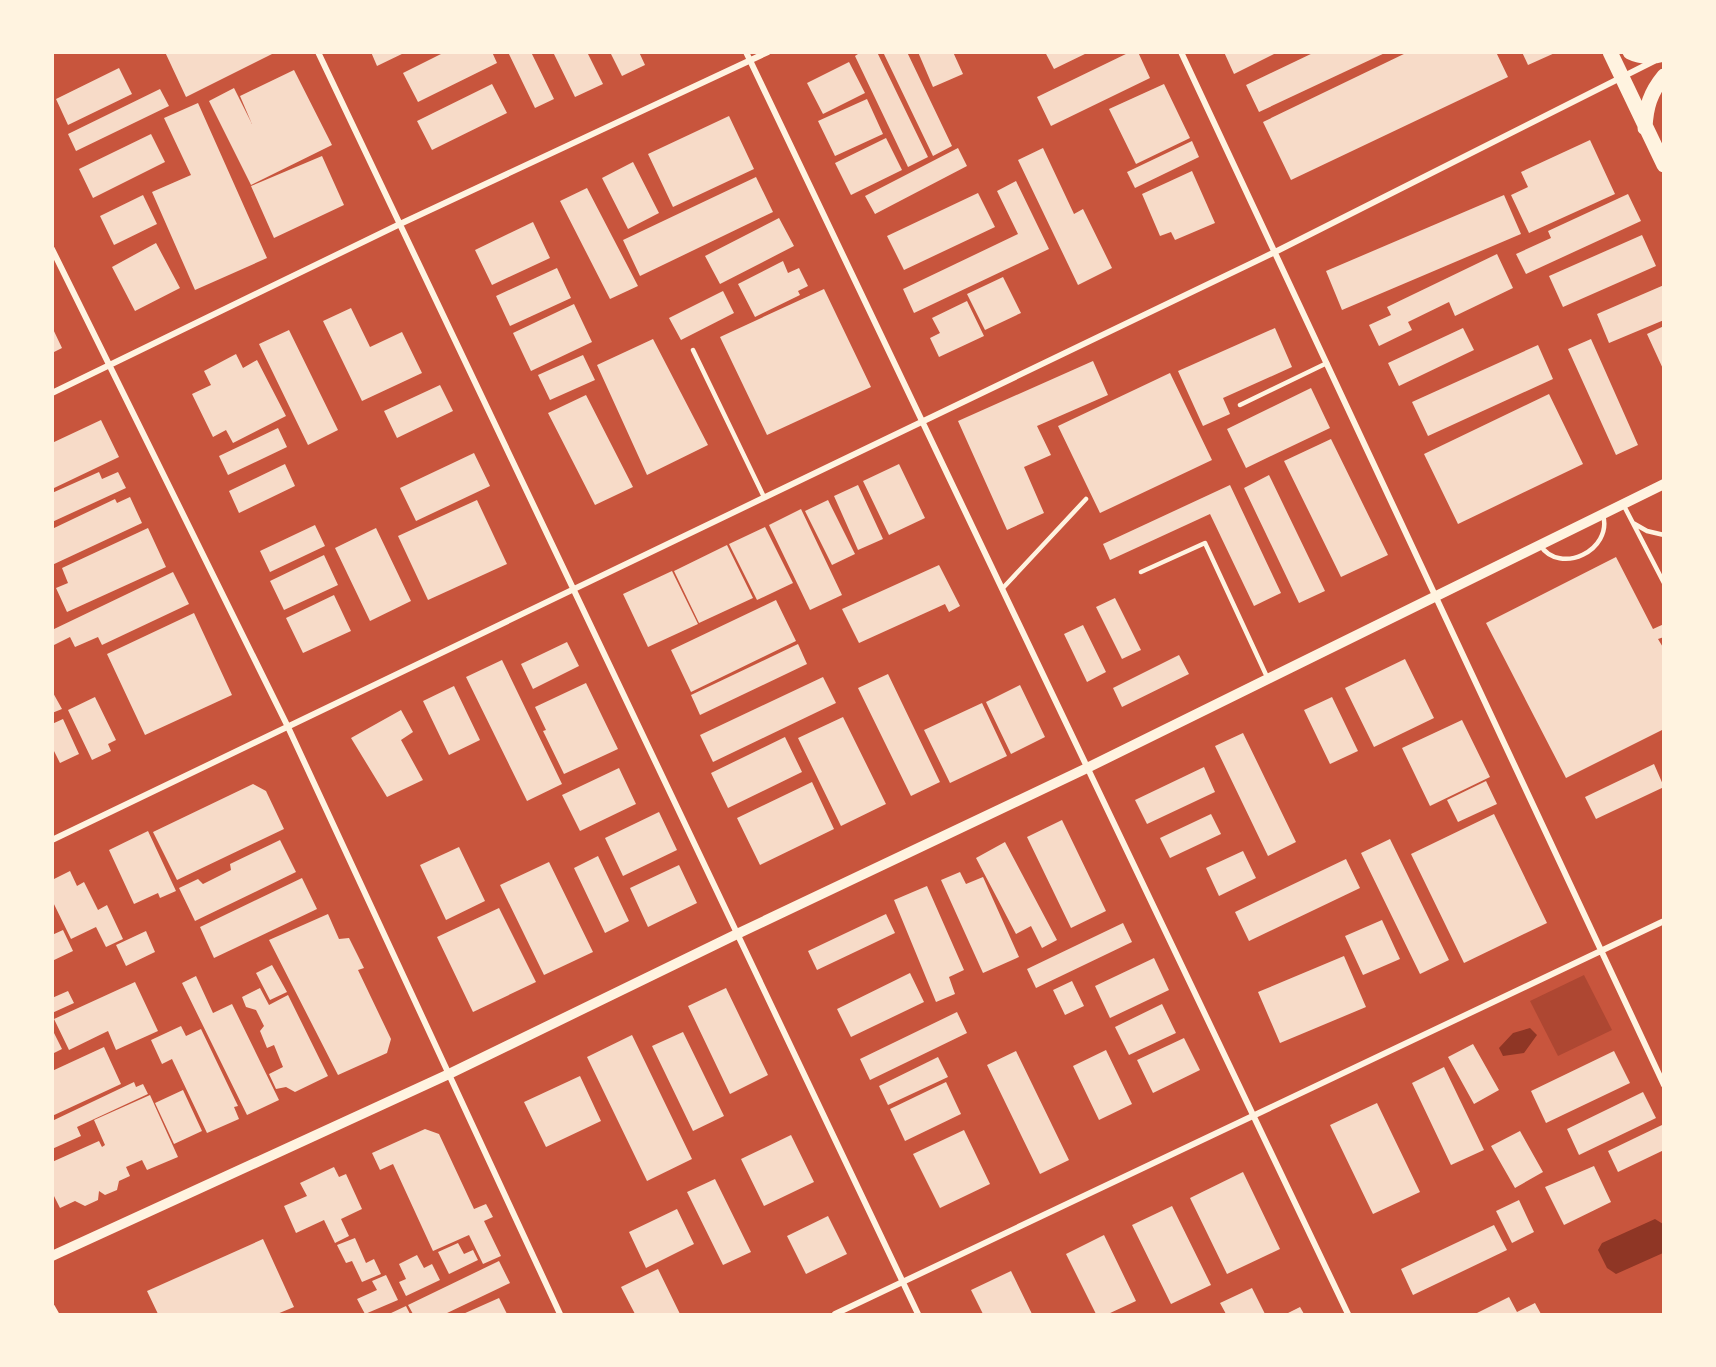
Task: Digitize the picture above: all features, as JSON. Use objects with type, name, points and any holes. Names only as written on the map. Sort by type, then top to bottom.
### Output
[{"type":"main road","points":[[1610,52],[1645,131],[1664,165]]},
{"type":"main road","points":[[1630,52],[1635,55],[1664,55]]},
{"type":"main road","points":[[1645,131],[1646,110],[1652,91],[1664,76]]},
{"type":"street","points":[[318,52],[918,1314]]},
{"type":"street","points":[[746,52],[1348,1314]]},
{"type":"street","points":[[52,393],[400,224],[768,52]]},
{"type":"street","points":[[1181,52],[1664,1085]]},
{"type":"street","points":[[52,840],[1275,252],[1664,55]]},
{"type":"street","points":[[52,249],[288,727],[560,1314]]},
{"type":"street","points":[[52,1256],[449,1074],[737,934],[1088,768],[1664,484]]},
{"type":"street","points":[[835,1314],[1664,921]]},
{"type":"street","points":[[52,1307],[56,1314]]},
{"type":"lane","points":[[693,350],[764,497]]},
{"type":"lane","points":[[1240,405],[1327,363]]},
{"type":"lane","points":[[1002,589],[1086,499]]},
{"type":"lane","points":[[1623,504],[1664,583]]},
{"type":"lane","points":[[1540,545],[1545,554],[1554,558],[1564,560],[1581,555],[1597,545],[1603,537],[1606,525],[1602,514]]},
{"type":"lane","points":[[1633,523],[1647,531],[1664,536]]},
{"type":"lane","points":[[1141,572],[1205,543],[1268,679]]},
{"type":"shaded area","points":[[1584,975],[1612,1030],[1558,1056],[1530,1001]]},
{"type":"shaded area","points":[[1530,1028],[1537,1035],[1524,1053],[1503,1056],[1499,1048],[1513,1033]]},
{"type":"shaded area","points":[[1655,1219],[1663,1224],[1663,1253],[1616,1274],[1607,1268],[1598,1250],[1602,1243]]},
{"type":"building","points":[[165,52],[276,52],[186,97]]},
{"type":"building","points":[[371,52],[406,52],[377,66]]},
{"type":"building","points":[[445,52],[492,52],[497,63],[418,102],[403,73]]},
{"type":"building","points":[[508,52],[531,52],[554,99],[535,108]]},
{"type":"building","points":[[553,52],[587,52],[603,84],[575,97]]},
{"type":"building","points":[[610,52],[639,52],[645,65],[622,76]]},
{"type":"building","points":[[861,52],[877,52],[928,157],[908,167],[855,56]]},
{"type":"building","points":[[883,52],[907,52],[952,146],[933,156]]},
{"type":"building","points":[[918,52],[953,52],[963,74],[933,87]]},
{"type":"building","points":[[1045,52],[1089,52],[1054,69]]},
{"type":"building","points":[[1130,52],[1138,52],[1150,78],[1051,126],[1037,97]]},
{"type":"building","points":[[1224,52],[1278,52],[1234,74]]},
{"type":"building","points":[[1315,52],[1387,52],[1259,112],[1246,85]]},
{"type":"building","points":[[1408,52],[1496,52],[1508,77],[1291,180],[1263,122]]},
{"type":"building","points":[[1522,52],[1557,52],[1528,65]]},
{"type":"building","points":[[849,62],[865,93],[823,114],[807,83]]},
{"type":"building","points":[[119,68],[132,94],[68,125],[56,99]]},
{"type":"building","points":[[294,70],[332,145],[251,185],[209,101],[234,88],[252,124],[240,96]]},
{"type":"building","points":[[492,84],[507,113],[432,150],[417,121]]},
{"type":"building","points":[[1164,84],[1190,138],[1136,164],[1109,109]]},
{"type":"building","points":[[160,89],[169,106],[76,151],[68,134]]},
{"type":"building","points":[[867,99],[883,134],[835,156],[818,121]]},
{"type":"building","points":[[198,103],[267,258],[195,290],[152,192],[191,175],[164,118]]},
{"type":"building","points":[[729,116],[754,169],[673,207],[648,154]]},
{"type":"building","points":[[151,134],[165,162],[93,198],[79,169]]},
{"type":"building","points":[[886,138],[902,170],[851,195],[835,163]]},
{"type":"building","points":[[1590,140],[1615,194],[1529,233],[1511,195],[1528,187],[1521,172]]},
{"type":"building","points":[[1192,141],[1199,157],[1135,188],[1127,172]]},
{"type":"building","points":[[958,148],[967,166],[875,214],[865,196]]},
{"type":"building","points":[[1043,148],[1074,214],[1083,209],[1112,268],[1078,285],[1018,160]]},
{"type":"building","points":[[322,156],[344,205],[274,238],[251,186]]},
{"type":"building","points":[[633,162],[659,213],[628,229],[602,178]]},
{"type":"building","points":[[1192,171],[1215,223],[1175,240],[1171,232],[1160,236],[1142,194]]},
{"type":"building","points":[[756,177],[773,212],[640,276],[623,240]]},
{"type":"building","points":[[1016,181],[1049,249],[914,313],[903,289],[1018,234],[997,191]]},
{"type":"building","points":[[587,188],[638,286],[610,299],[560,201]]},
{"type":"building","points":[[978,193],[995,227],[904,270],[887,236]]},
{"type":"building","points":[[1628,194],[1641,221],[1526,274],[1516,254],[1551,238],[1548,231]]},
{"type":"building","points":[[143,195],[157,224],[114,245],[100,216]]},
{"type":"building","points":[[1504,195],[1521,234],[1342,310],[1326,271]]},
{"type":"building","points":[[779,218],[794,246],[720,284],[705,256]]},
{"type":"building","points":[[533,222],[550,258],[492,285],[475,250]]},
{"type":"building","points":[[1642,235],[1656,266],[1563,307],[1549,276]]},
{"type":"building","points":[[156,243],[180,288],[135,311],[112,267]]},
{"type":"building","points":[[1497,254],[1513,288],[1455,316],[1449,302],[1408,322],[1412,330],[1379,346],[1369,325],[1391,315],[1387,307]]},
{"type":"building","points":[[783,261],[788,273],[799,268],[808,286],[798,291],[800,295],[755,317],[738,284]]},
{"type":"building","points":[[557,268],[571,298],[510,326],[496,296]]},
{"type":"building","points":[[1003,277],[1021,313],[985,330],[967,294]]},
{"type":"building","points":[[1664,285],[1664,320],[1609,343],[1597,314]]},
{"type":"building","points":[[824,289],[871,387],[767,435],[720,337]]},
{"type":"building","points":[[723,291],[734,313],[681,340],[669,318]]},
{"type":"building","points":[[967,301],[984,336],[939,357],[930,338],[940,333],[932,318]]},
{"type":"building","points":[[574,304],[592,342],[531,371],[513,333]]},
{"type":"building","points":[[351,308],[370,347],[402,332],[422,373],[362,401],[323,321]]},
{"type":"building","points":[[1664,326],[1664,371],[1647,334]]},
{"type":"building","points":[[52,327],[62,348],[52,353]]},
{"type":"building","points":[[1275,328],[1292,367],[1223,398],[1230,414],[1203,426],[1178,371]]},
{"type":"building","points":[[1463,328],[1474,350],[1399,386],[1388,363]]},
{"type":"building","points":[[289,330],[338,430],[308,445],[259,344]]},
{"type":"building","points":[[653,339],[708,445],[647,475],[597,365]]},
{"type":"building","points":[[1591,339],[1638,445],[1616,455],[1568,349]]},
{"type":"building","points":[[1538,345],[1553,379],[1428,436],[1412,402]]},
{"type":"building","points":[[236,354],[243,368],[257,360],[286,416],[233,443],[226,430],[213,437],[192,394],[211,385],[204,371]]},
{"type":"building","points":[[583,355],[595,380],[550,400],[538,375]]},
{"type":"building","points":[[1093,361],[1108,395],[1037,426],[1051,455],[1024,467],[1044,513],[1007,530],[958,421]]},
{"type":"building","points":[[1170,373],[1212,460],[1100,513],[1058,426]]},
{"type":"building","points":[[440,385],[453,411],[397,438],[384,411]]},
{"type":"building","points":[[1311,388],[1330,428],[1246,468],[1227,429]]},
{"type":"building","points":[[1549,394],[1583,464],[1458,524],[1424,454]]},
{"type":"building","points":[[586,395],[633,487],[595,505],[548,413]]},
{"type":"building","points":[[101,420],[119,457],[52,489],[52,443]]},
{"type":"building","points":[[278,428],[287,447],[228,475],[219,456]]},
{"type":"building","points":[[1331,439],[1388,555],[1341,577],[1284,461]]},
{"type":"building","points":[[474,453],[490,486],[416,521],[400,488]]},
{"type":"building","points":[[285,464],[295,486],[239,513],[229,491]]},
{"type":"building","points":[[899,464],[925,518],[889,535],[863,481]]},
{"type":"building","points":[[99,472],[102,479],[118,472],[126,488],[52,522],[52,493]]},
{"type":"building","points":[[1269,475],[1325,591],[1299,603],[1244,488]]},
{"type":"building","points":[[858,485],[883,539],[858,550],[834,496]]},
{"type":"building","points":[[1230,485],[1281,593],[1254,606],[1210,514],[1110,560],[1103,544]]},
{"type":"building","points":[[130,497],[142,523],[52,565],[52,529],[115,499],[117,503]]},
{"type":"building","points":[[477,500],[507,564],[428,600],[398,536]]},
{"type":"building","points":[[828,500],[855,554],[832,565],[805,511]]},
{"type":"building","points":[[801,509],[842,595],[810,610],[769,525]]},
{"type":"building","points":[[315,525],[325,546],[270,572],[260,551]]},
{"type":"building","points":[[765,527],[793,583],[757,600],[729,544]]},
{"type":"building","points":[[148,528],[166,567],[67,612],[56,588],[68,583],[62,568]]},
{"type":"building","points":[[376,528],[411,601],[370,621],[335,548]]},
{"type":"building","points":[[727,545],[753,598],[699,623],[674,571]]},
{"type":"building","points":[[324,555],[338,585],[284,610],[270,581]]},
{"type":"building","points":[[1616,557],[1653,629],[1664,624],[1664,637],[1658,639],[1664,649],[1664,729],[1566,778],[1486,623]]},
{"type":"building","points":[[939,565],[960,606],[949,612],[945,604],[859,643],[842,609]]},
{"type":"building","points":[[672,571],[698,624],[648,647],[623,594]]},
{"type":"building","points":[[173,572],[189,604],[102,645],[98,637],[75,647],[70,637],[54,645],[52,630]]},
{"type":"building","points":[[334,595],[351,631],[303,653],[286,618]]},
{"type":"building","points":[[1115,598],[1141,650],[1122,659],[1096,607]]},
{"type":"building","points":[[776,600],[796,641],[691,692],[671,650]]},
{"type":"building","points":[[194,613],[232,695],[145,735],[107,654]]},
{"type":"building","points":[[1083,625],[1106,672],[1087,682],[1064,634]]},
{"type":"building","points":[[567,642],[579,666],[533,689],[521,664]]},
{"type":"building","points":[[798,644],[807,664],[700,715],[691,695]]},
{"type":"building","points":[[1179,655],[1189,674],[1122,707],[1113,688]]},
{"type":"building","points":[[1405,659],[1434,718],[1374,747],[1345,688]]},
{"type":"building","points":[[502,660],[562,784],[527,801],[466,677]]},
{"type":"building","points":[[888,674],[940,782],[911,796],[858,688]]},
{"type":"building","points":[[823,677],[836,703],[713,762],[700,735]]},
{"type":"building","points":[[586,683],[618,749],[564,774],[543,731],[546,730],[535,707]]},
{"type":"building","points":[[1020,685],[1045,737],[1011,754],[986,702]]},
{"type":"building","points":[[454,686],[480,740],[449,755],[423,701]]},
{"type":"building","points":[[52,691],[62,709],[52,713]]},
{"type":"building","points":[[95,697],[116,740],[108,744],[111,751],[92,760],[68,710]]},
{"type":"building","points":[[1332,697],[1358,751],[1330,764],[1304,710]]},
{"type":"building","points":[[982,703],[1007,756],[950,783],[924,730]]},
{"type":"building","points":[[401,710],[413,732],[401,740],[423,780],[387,797],[351,738]]},
{"type":"building","points":[[843,717],[886,804],[841,826],[798,738]]},
{"type":"building","points":[[63,719],[79,754],[60,763],[52,747],[52,724]]},
{"type":"building","points":[[1462,720],[1490,777],[1430,806],[1402,748]]},
{"type":"building","points":[[1243,733],[1296,842],[1268,856],[1215,746]]},
{"type":"building","points":[[785,737],[802,772],[728,808],[711,773]]},
{"type":"building","points":[[1654,764],[1664,787],[1596,819],[1585,797]]},
{"type":"building","points":[[1204,767],[1215,792],[1147,824],[1135,800]]},
{"type":"building","points":[[619,768],[636,804],[580,831],[562,795]]},
{"type":"building","points":[[1486,781],[1497,804],[1458,822],[1447,800]]},
{"type":"building","points":[[812,782],[834,829],[760,865],[737,818]]},
{"type":"building","points":[[253,784],[266,791],[284,829],[177,880],[153,832]]},
{"type":"building","points":[[659,812],[677,850],[623,876],[605,838]]},
{"type":"building","points":[[1211,814],[1221,834],[1170,858],[1160,838]]},
{"type":"building","points":[[1494,814],[1547,923],[1464,963],[1411,854]]},
{"type":"building","points":[[1062,820],[1106,911],[1071,928],[1027,837]]},
{"type":"building","points":[[148,831],[176,891],[160,898],[158,893],[134,904],[109,850]]},
{"type":"building","points":[[1390,839],[1449,960],[1420,974],[1361,853]]},
{"type":"building","points":[[280,840],[296,872],[195,921],[179,888],[198,879],[203,884],[231,870],[230,864]]},
{"type":"building","points":[[1005,842],[1057,940],[1042,948],[1031,926],[1016,934],[976,858]]},
{"type":"building","points":[[459,847],[485,901],[446,920],[420,865]]},
{"type":"building","points":[[1243,851],[1256,878],[1219,896],[1206,868]]},
{"type":"building","points":[[598,856],[629,921],[605,933],[574,868]]},
{"type":"building","points":[[1346,859],[1360,888],[1249,941],[1235,912]]},
{"type":"building","points":[[549,862],[593,952],[544,975],[500,885]]},
{"type":"building","points":[[679,865],[697,903],[648,927],[630,888]]},
{"type":"building","points":[[70,871],[77,886],[84,882],[98,910],[107,905],[123,939],[106,947],[96,927],[71,939],[52,900],[52,880]]},
{"type":"building","points":[[960,872],[966,884],[983,877],[1019,957],[983,973],[941,880]]},
{"type":"building","points":[[302,878],[317,909],[214,958],[200,927]]},
{"type":"building","points":[[927,886],[964,970],[949,977],[955,994],[936,1002],[894,900]]},
{"type":"building","points":[[499,908],[536,982],[473,1012],[437,937]]},
{"type":"building","points":[[328,914],[339,939],[349,938],[364,968],[358,970],[391,1039],[387,1053],[338,1075],[269,940]]},
{"type":"building","points":[[886,914],[895,933],[817,970],[808,951]]},
{"type":"building","points":[[1382,920],[1400,959],[1363,975],[1345,936]]},
{"type":"building","points":[[1123,923],[1132,942],[1036,988],[1027,969]]},
{"type":"building","points":[[63,930],[73,951],[52,961],[52,935]]},
{"type":"building","points":[[146,931],[155,952],[126,966],[116,945]]},
{"type":"building","points":[[1344,956],[1366,1007],[1280,1043],[1258,992]]},
{"type":"building","points":[[1154,958],[1169,990],[1110,1018],[1095,986]]},
{"type":"building","points":[[272,965],[287,992],[270,1000],[256,973]]},
{"type":"building","points":[[910,973],[924,1002],[851,1037],[837,1009]]},
{"type":"building","points":[[196,976],[213,1013],[232,1004],[279,1100],[247,1115],[182,983]]},
{"type":"building","points":[[1072,981],[1084,1006],[1065,1015],[1053,990]]},
{"type":"building","points":[[135,982],[158,1031],[116,1050],[108,1031],[69,1050],[54,1019]]},
{"type":"building","points":[[260,988],[269,1005],[288,995],[328,1076],[295,1092],[286,1087],[276,1089],[269,1074],[283,1067],[274,1045],[267,1048],[260,1031],[264,1026],[256,1010],[246,1007],[242,997]]},
{"type":"building","points":[[726,988],[768,1075],[730,1094],[688,1006]]},
{"type":"building","points":[[68,991],[74,1003],[52,1013],[52,998]]},
{"type":"building","points":[[1162,1004],[1176,1033],[1129,1055],[1115,1027]]},
{"type":"building","points":[[957,1012],[967,1033],[870,1080],[860,1059]]},
{"type":"building","points":[[181,1026],[186,1036],[201,1029],[238,1106],[234,1107],[239,1119],[207,1133],[172,1059],[162,1064],[151,1040]]},
{"type":"building","points":[[52,1029],[62,1049],[52,1054]]},
{"type":"building","points":[[683,1032],[724,1116],[693,1131],[652,1046]]},
{"type":"building","points":[[632,1035],[692,1159],[647,1181],[587,1057]]},
{"type":"building","points":[[1184,1038],[1200,1070],[1153,1093],[1137,1060]]},
{"type":"building","points":[[1473,1044],[1499,1090],[1474,1104],[1448,1057]]},
{"type":"building","points":[[104,1047],[121,1084],[52,1116],[52,1071]]},
{"type":"building","points":[[1106,1050],[1132,1104],[1099,1120],[1073,1066]]},
{"type":"building","points":[[1016,1051],[1069,1160],[1040,1174],[987,1065]]},
{"type":"building","points":[[1614,1051],[1630,1083],[1546,1123],[1531,1091]]},
{"type":"building","points":[[938,1057],[948,1077],[888,1105],[879,1086]]},
{"type":"building","points":[[1444,1067],[1484,1150],[1451,1165],[1412,1083]]},
{"type":"building","points":[[580,1076],[601,1121],[546,1147],[524,1102]]},
{"type":"building","points":[[134,1082],[136,1087],[143,1084],[148,1094],[77,1127],[81,1136],[52,1149],[52,1121]]},
{"type":"building","points":[[946,1082],[961,1114],[905,1141],[890,1109]]},
{"type":"building","points":[[183,1090],[202,1131],[174,1144],[155,1103]]},
{"type":"building","points":[[1643,1092],[1656,1118],[1579,1155],[1567,1129]]},
{"type":"building","points":[[150,1095],[178,1157],[147,1170],[142,1160],[126,1167],[130,1176],[119,1181],[117,1190],[105,1195],[99,1191],[98,1200],[85,1206],[75,1201],[60,1208],[52,1192],[52,1162],[99,1141],[102,1147],[105,1145],[94,1120]]},
{"type":"building","points":[[1377,1103],[1420,1192],[1373,1214],[1330,1125]]},
{"type":"building","points":[[1662,1125],[1664,1150],[1618,1172],[1608,1151]]},
{"type":"building","points":[[425,1129],[439,1134],[474,1209],[486,1204],[493,1217],[484,1221],[501,1256],[483,1264],[469,1235],[433,1251],[393,1164],[380,1170],[372,1153]]},
{"type":"building","points":[[964,1130],[990,1184],[940,1208],[913,1154]]},
{"type":"building","points":[[1520,1131],[1543,1172],[1515,1188],[1491,1146]]},
{"type":"building","points":[[791,1135],[814,1182],[764,1206],[741,1159]]},
{"type":"building","points":[[1594,1166],[1611,1202],[1564,1225],[1545,1187]]},
{"type":"building","points":[[334,1167],[339,1177],[346,1174],[362,1209],[341,1219],[349,1236],[335,1243],[324,1220],[296,1233],[284,1206],[307,1196],[300,1183]]},
{"type":"building","points":[[1243,1172],[1280,1249],[1227,1274],[1190,1198]]},
{"type":"building","points":[[715,1179],[751,1252],[723,1265],[687,1192]]},
{"type":"building","points":[[1519,1200],[1534,1232],[1512,1243],[1496,1211]]},
{"type":"building","points":[[1172,1206],[1211,1285],[1171,1304],[1132,1225]]},
{"type":"building","points":[[677,1209],[694,1244],[646,1268],[629,1232]]},
{"type":"building","points":[[828,1216],[847,1254],[806,1274],[787,1236]]},
{"type":"building","points":[[1494,1225],[1507,1250],[1413,1295],[1401,1269]]},
{"type":"building","points":[[1104,1235],[1136,1301],[1108,1314],[1096,1314],[1066,1254]]},
{"type":"building","points":[[355,1238],[366,1263],[374,1259],[381,1274],[362,1282],[352,1261],[346,1263],[337,1245]]},
{"type":"building","points":[[263,1239],[294,1307],[277,1314],[158,1314],[147,1291]]},
{"type":"building","points":[[458,1243],[464,1254],[473,1250],[478,1260],[449,1274],[438,1252]]},
{"type":"building","points":[[417,1255],[424,1268],[432,1264],[440,1280],[406,1296],[399,1282],[406,1279],[399,1264]]},
{"type":"building","points":[[499,1261],[510,1283],[445,1314],[413,1314],[408,1305]]},
{"type":"building","points":[[658,1269],[680,1314],[635,1314],[621,1287]]},
{"type":"building","points":[[1011,1271],[1032,1314],[983,1314],[971,1290]]},
{"type":"building","points":[[386,1275],[398,1300],[365,1314],[357,1299],[377,1290],[372,1281]]},
{"type":"building","points":[[1252,1288],[1265,1314],[1226,1314],[1220,1303]]},
{"type":"building","points":[[1509,1297],[1517,1312],[1535,1303],[1541,1314],[1475,1314]]},
{"type":"building","points":[[499,1298],[507,1314],[463,1314]]},
{"type":"building","points":[[406,1306],[410,1314],[389,1314]]},
{"type":"building","points":[[1300,1307],[1304,1314],[1286,1314]]}]
